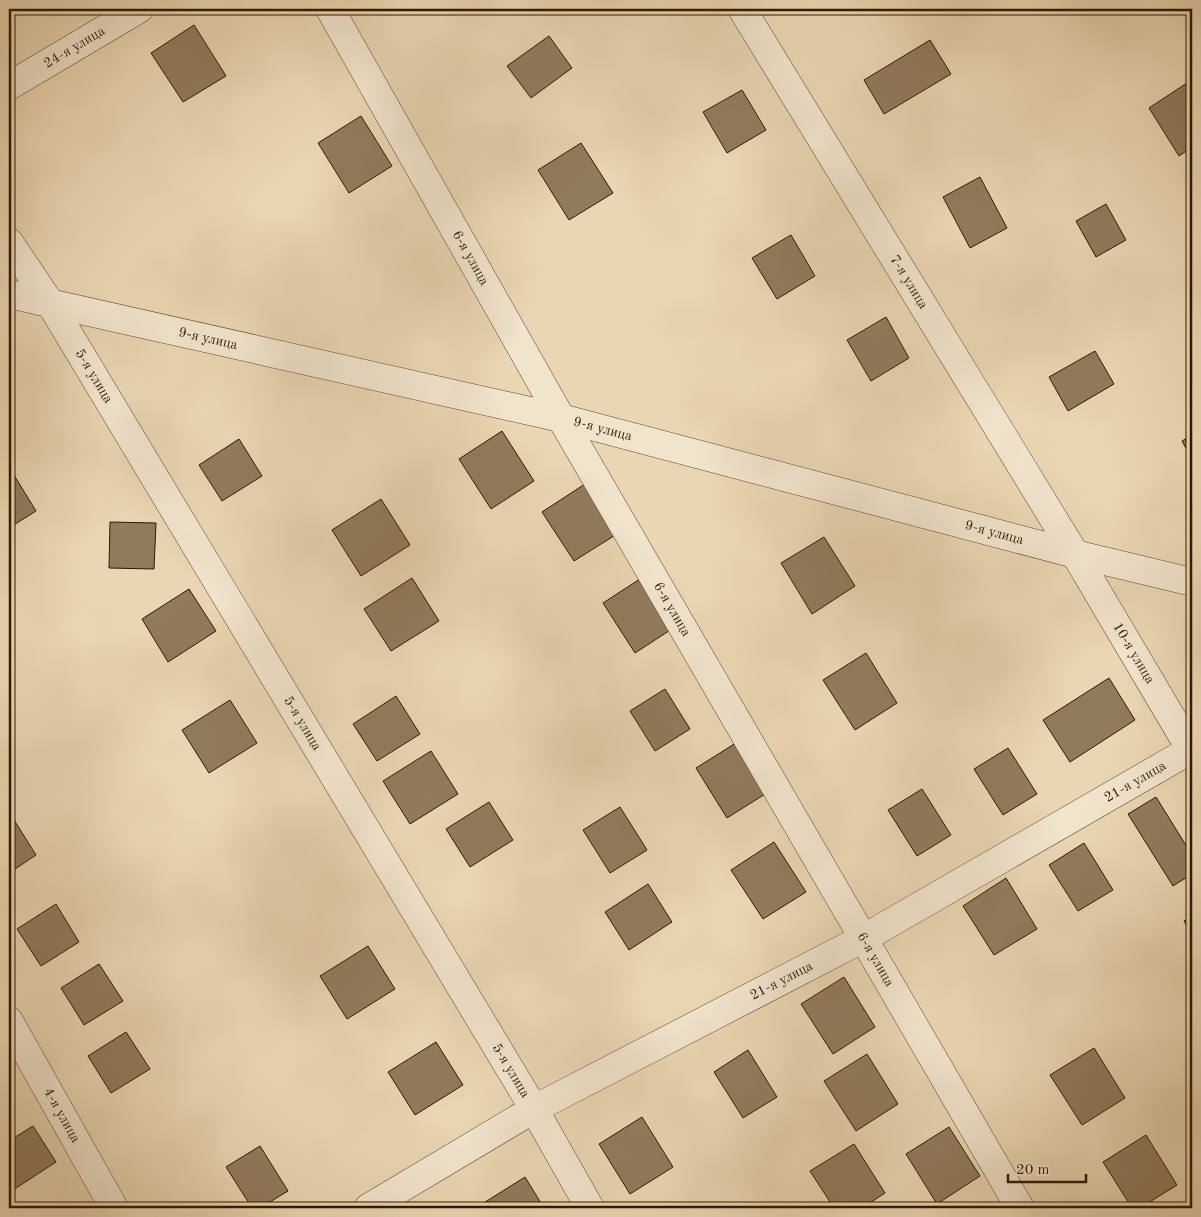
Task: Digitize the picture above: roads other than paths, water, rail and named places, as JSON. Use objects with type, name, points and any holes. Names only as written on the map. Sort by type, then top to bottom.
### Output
[{"type":"street","name":"24-я улица","points":[[9,86],[140,9]]},
{"type":"street","name":"6-я улица","points":[[330,9],[561,418],[1020,1208]]},
{"type":"street","name":"7-я улица","points":[[742,9],[1075,554]]},
{"type":"street","name":"5-я улица","points":[[9,242],[50,303],[534,1109],[590,1208]]},
{"type":"street","name":"9-я улица","points":[[9,294],[561,418],[1075,554],[1192,582]]},
{"type":"street","name":"10-я улица","points":[[1075,554],[1192,750]]},
{"type":"street","name":"21-я улица","points":[[368,1208],[534,1109],[864,938],[1192,750]]},
{"type":"street","name":"4-я улица","points":[[9,1021],[114,1208]]}]
